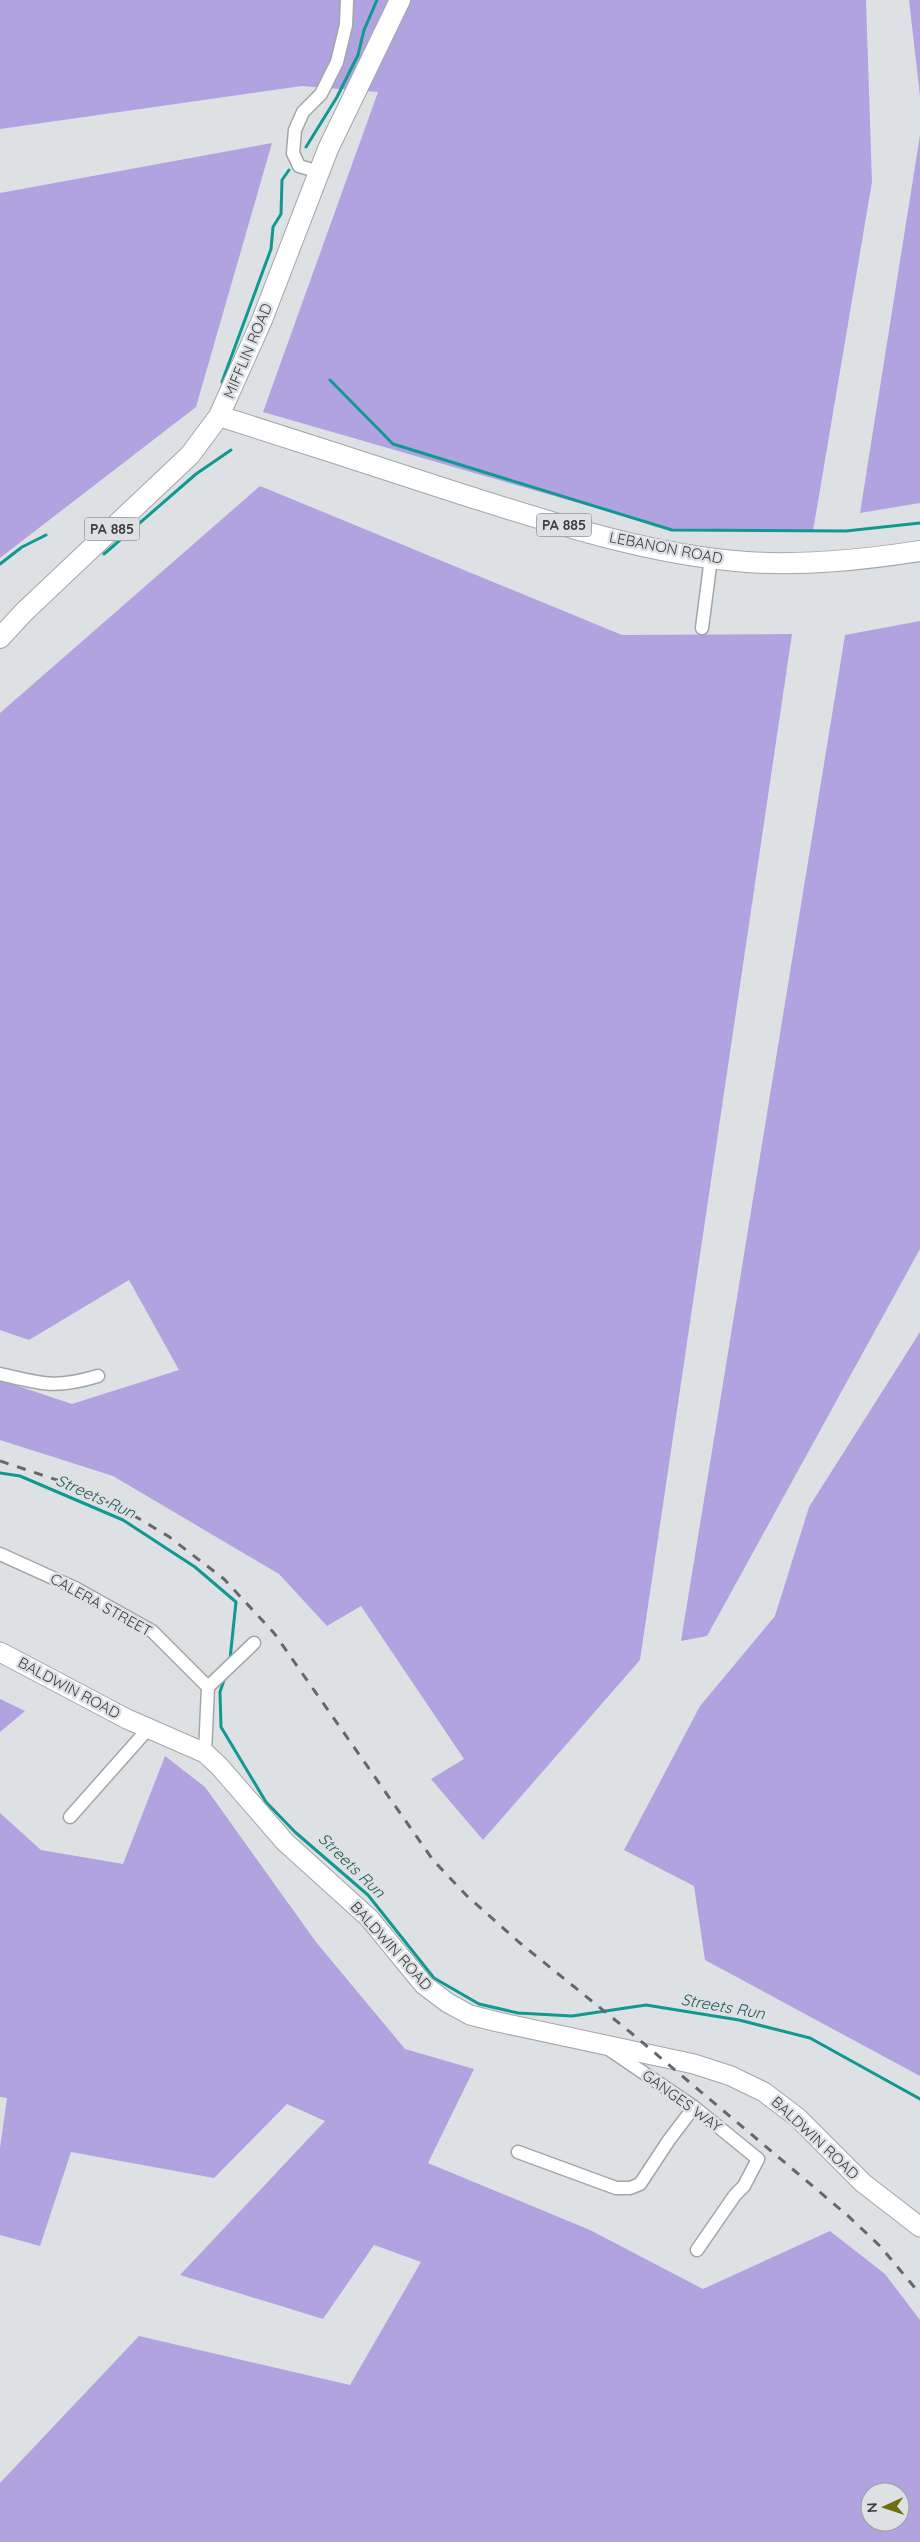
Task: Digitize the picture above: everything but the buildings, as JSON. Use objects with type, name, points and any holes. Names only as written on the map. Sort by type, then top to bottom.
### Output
[{"type":"main road","name":"MIFFLIN ROAD","points":[[0,638],[24,612],[190,455],[219,416],[262,320],[319,172],[400,0]]},
{"type":"main road","name":"LEBANON ROAD","points":[[219,416],[528,515],[618,541],[711,558],[747,562],[822,564],[920,552]]},
{"type":"main road","name":"BALDWIN ROAD","points":[[0,1652],[148,1729],[205,1753],[220,1766],[285,1842],[369,1918],[424,1985],[448,2003],[470,2015],[694,2064],[731,2076],[764,2092],[797,2117],[863,2183],[920,2227]]},
{"type":"street","points":[[319,172],[299,166],[293,153],[295,130],[303,112],[321,94],[337,62],[346,25],[346,0]]},
{"type":"street","points":[[702,628],[711,558]]},
{"type":"street","points":[[0,1374],[47,1385],[70,1384],[98,1376]]},
{"type":"street","name":"CALERA STREET","points":[[0,1554],[75,1588],[152,1631],[208,1687]]},
{"type":"street","points":[[205,1753],[208,1687],[254,1643]]},
{"type":"street","points":[[70,1817],[148,1729]]},
{"type":"street","name":"GANGES WAY","points":[[604,2045],[694,2107],[758,2159],[744,2186],[735,2194],[697,2250]]},
{"type":"street","points":[[518,2152],[616,2188],[630,2188],[640,2184],[669,2140],[694,2107]]},
{"type":"shaded area","points":[[0,0],[866,0],[872,182],[813,531],[672,530],[263,412],[378,92],[302,86],[0,129]]},
{"type":"shaded area","points":[[909,0],[920,0],[920,96]]},
{"type":"shaded area","points":[[920,135],[920,503],[860,513]]},
{"type":"shaded area","points":[[272,143],[196,407],[0,558],[0,193]]},
{"type":"shaded area","points":[[260,486],[622,635],[792,634],[640,1660],[483,1840],[431,1779],[464,1759],[361,1606],[327,1626],[279,1574],[113,1476],[0,1440],[0,1380],[72,1404],[179,1370],[129,1280],[29,1340],[0,1330],[0,713]]},
{"type":"shaded area","points":[[920,621],[920,1249],[707,1636],[681,1641],[845,635]]},
{"type":"shaded area","points":[[920,1332],[920,2076],[705,1960],[694,1886],[624,1850],[700,1706],[775,1616],[809,1507]]},
{"type":"shaded area","points":[[0,1699],[25,1711],[0,1732]]},
{"type":"shaded area","points":[[165,1756],[205,1787],[316,1942],[405,2049],[474,2069],[428,2163],[590,2230],[703,2289],[830,2231],[885,2274],[920,2320],[920,2542],[0,2542],[0,2483],[139,2336],[350,2385],[421,2262],[374,2245],[323,2319],[180,2275],[325,2121],[287,2104],[214,2178],[71,2152],[40,2246],[0,2235],[0,2148],[7,2098],[0,2097],[0,1813],[41,1850],[123,1864]]},
{"type":"waterway","points":[[306,147],[337,97],[358,55],[364,30],[377,0]]},
{"type":"waterway","points":[[222,382],[271,249],[273,227],[281,214],[282,180],[289,170]]},
{"type":"waterway","points":[[330,380],[393,444],[672,530],[846,531],[920,523]]},
{"type":"waterway","points":[[104,554],[196,474],[231,450]]},
{"type":"waterway","points":[[0,564],[22,547],[46,535]]},
{"type":"waterway","name":"Streets Run","points":[[0,1473],[20,1476],[123,1520],[195,1567],[236,1602],[230,1659]]},
{"type":"waterway","name":"Streets Run","points":[[225,1677],[220,1692],[221,1727],[266,1802],[295,1832],[368,1895],[434,1978],[479,2004],[518,2013],[572,2016],[646,2005],[739,2020],[810,2038],[920,2099]]},
{"type":"railway","points":[[0,1461],[60,1481],[121,1508],[168,1536],[224,1579],[274,1633],[433,1860],[467,1896],[520,1943],[630,2032],[847,2215],[880,2246],[920,2294]]}]
